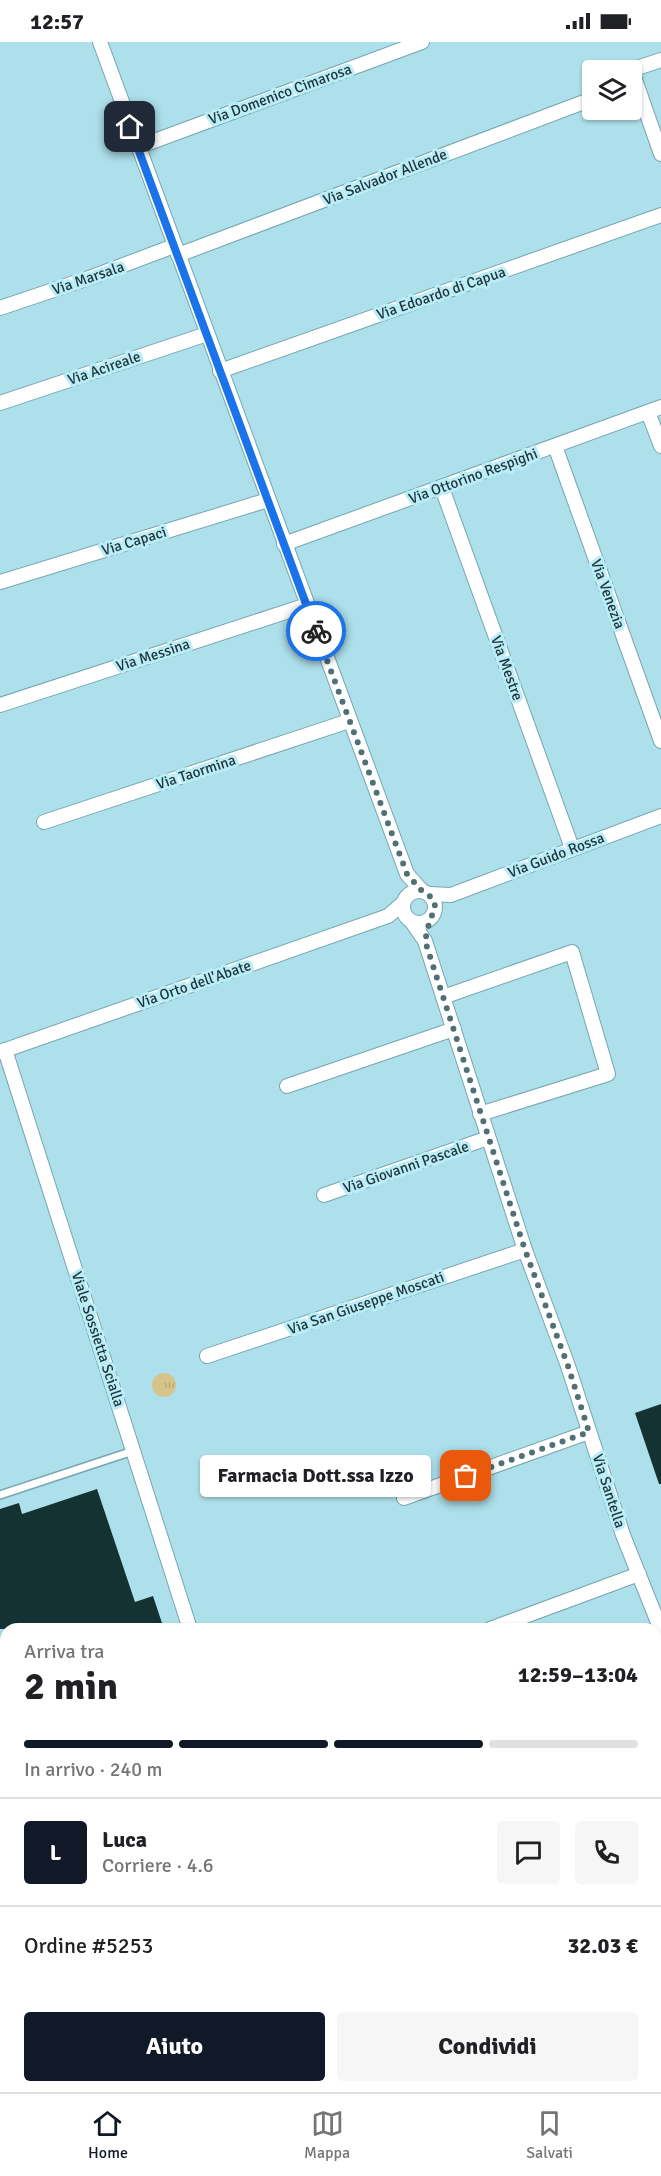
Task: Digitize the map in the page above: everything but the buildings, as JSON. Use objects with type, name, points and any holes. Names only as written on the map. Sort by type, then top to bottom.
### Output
[{"type":"street","name":"Via Domenico Cimarosa","points":[[138,147],[422,42]]},
{"type":"street","points":[[105,43],[138,147],[407,874],[434,900],[425,941]]},
{"type":"street","points":[[642,66],[661,60]]},
{"type":"street","points":[[642,101],[658,134],[661,154]]},
{"type":"street","name":"Via Salvador Allende","points":[[176,251],[582,103]]},
{"type":"street","name":"Via Edoardo di Capua","points":[[220,371],[661,215]]},
{"type":"street","name":"Via Marsala","points":[[0,308],[176,251]]},
{"type":"street","name":"Via Acireale","points":[[0,403],[207,334]]},
{"type":"street","points":[[655,409],[661,446]]},
{"type":"street","name":"Via Ottorino Respighi","points":[[284,544],[655,409]]},
{"type":"street","name":"Via Venezia","points":[[555,446],[661,741]]},
{"type":"street","name":"Via Mestre","points":[[442,488],[572,848]]},
{"type":"street","name":"Via Capaci","points":[[0,582],[268,500]]},
{"type":"street","name":"Via Messina","points":[[0,705],[307,606]]},
{"type":"street","name":"Via Taormina","points":[[44,822],[349,721]]},
{"type":"street","name":"Via Guido Rossa","points":[[425,893],[451,895],[661,816]]},
{"type":"street","points":[[407,874],[403,911],[410,921],[422,923],[432,916]]},
{"type":"street","points":[[405,899],[416,891],[425,893]]},
{"type":"street","name":"Via Guido Rossa","points":[[432,916],[451,895]]},
{"type":"street","name":"Via Orto dell'Abate","points":[[2,1051],[388,916],[405,899]]},
{"type":"street","name":"Via Orto dell'Abate","points":[[388,916],[410,921]]},
{"type":"street","name":"Via Santella","points":[[410,921],[425,941],[525,1250],[568,1366],[623,1535],[658,1623]]},
{"type":"street","points":[[443,998],[572,952],[608,1074],[480,1114]]},
{"type":"street","points":[[287,1086],[454,1029]]},
{"type":"street","name":"Viale Sossietta Scialla","points":[[2,1051],[188,1623]]},
{"type":"street","name":"Via Giovanni Pascale","points":[[324,1195],[488,1138]]},
{"type":"street","name":"Via San Giuseppe Moscati","points":[[207,1356],[525,1250]]},
{"type":"street","points":[[404,1498],[589,1432]]},
{"type":"street","points":[[505,1623],[639,1574]]},
{"type":"lane","points":[[0,1495],[133,1451]]},
{"type":"green space","points":[[164,1373],[169,1374],[175,1380],[175,1390],[169,1396],[164,1397],[159,1396],[153,1390],[152,1385],[153,1380],[159,1374]]},
{"type":"way so far","points":[[316,631],[407,874],[422,891],[434,900],[435,908],[425,941],[525,1250],[568,1366],[589,1432],[466,1476]]},
{"type":"place","name":"Farmacia Dott.ssa Izzo","points":[[466,1476]]},
{"type":"route","points":[[130,127],[316,631]]}]
